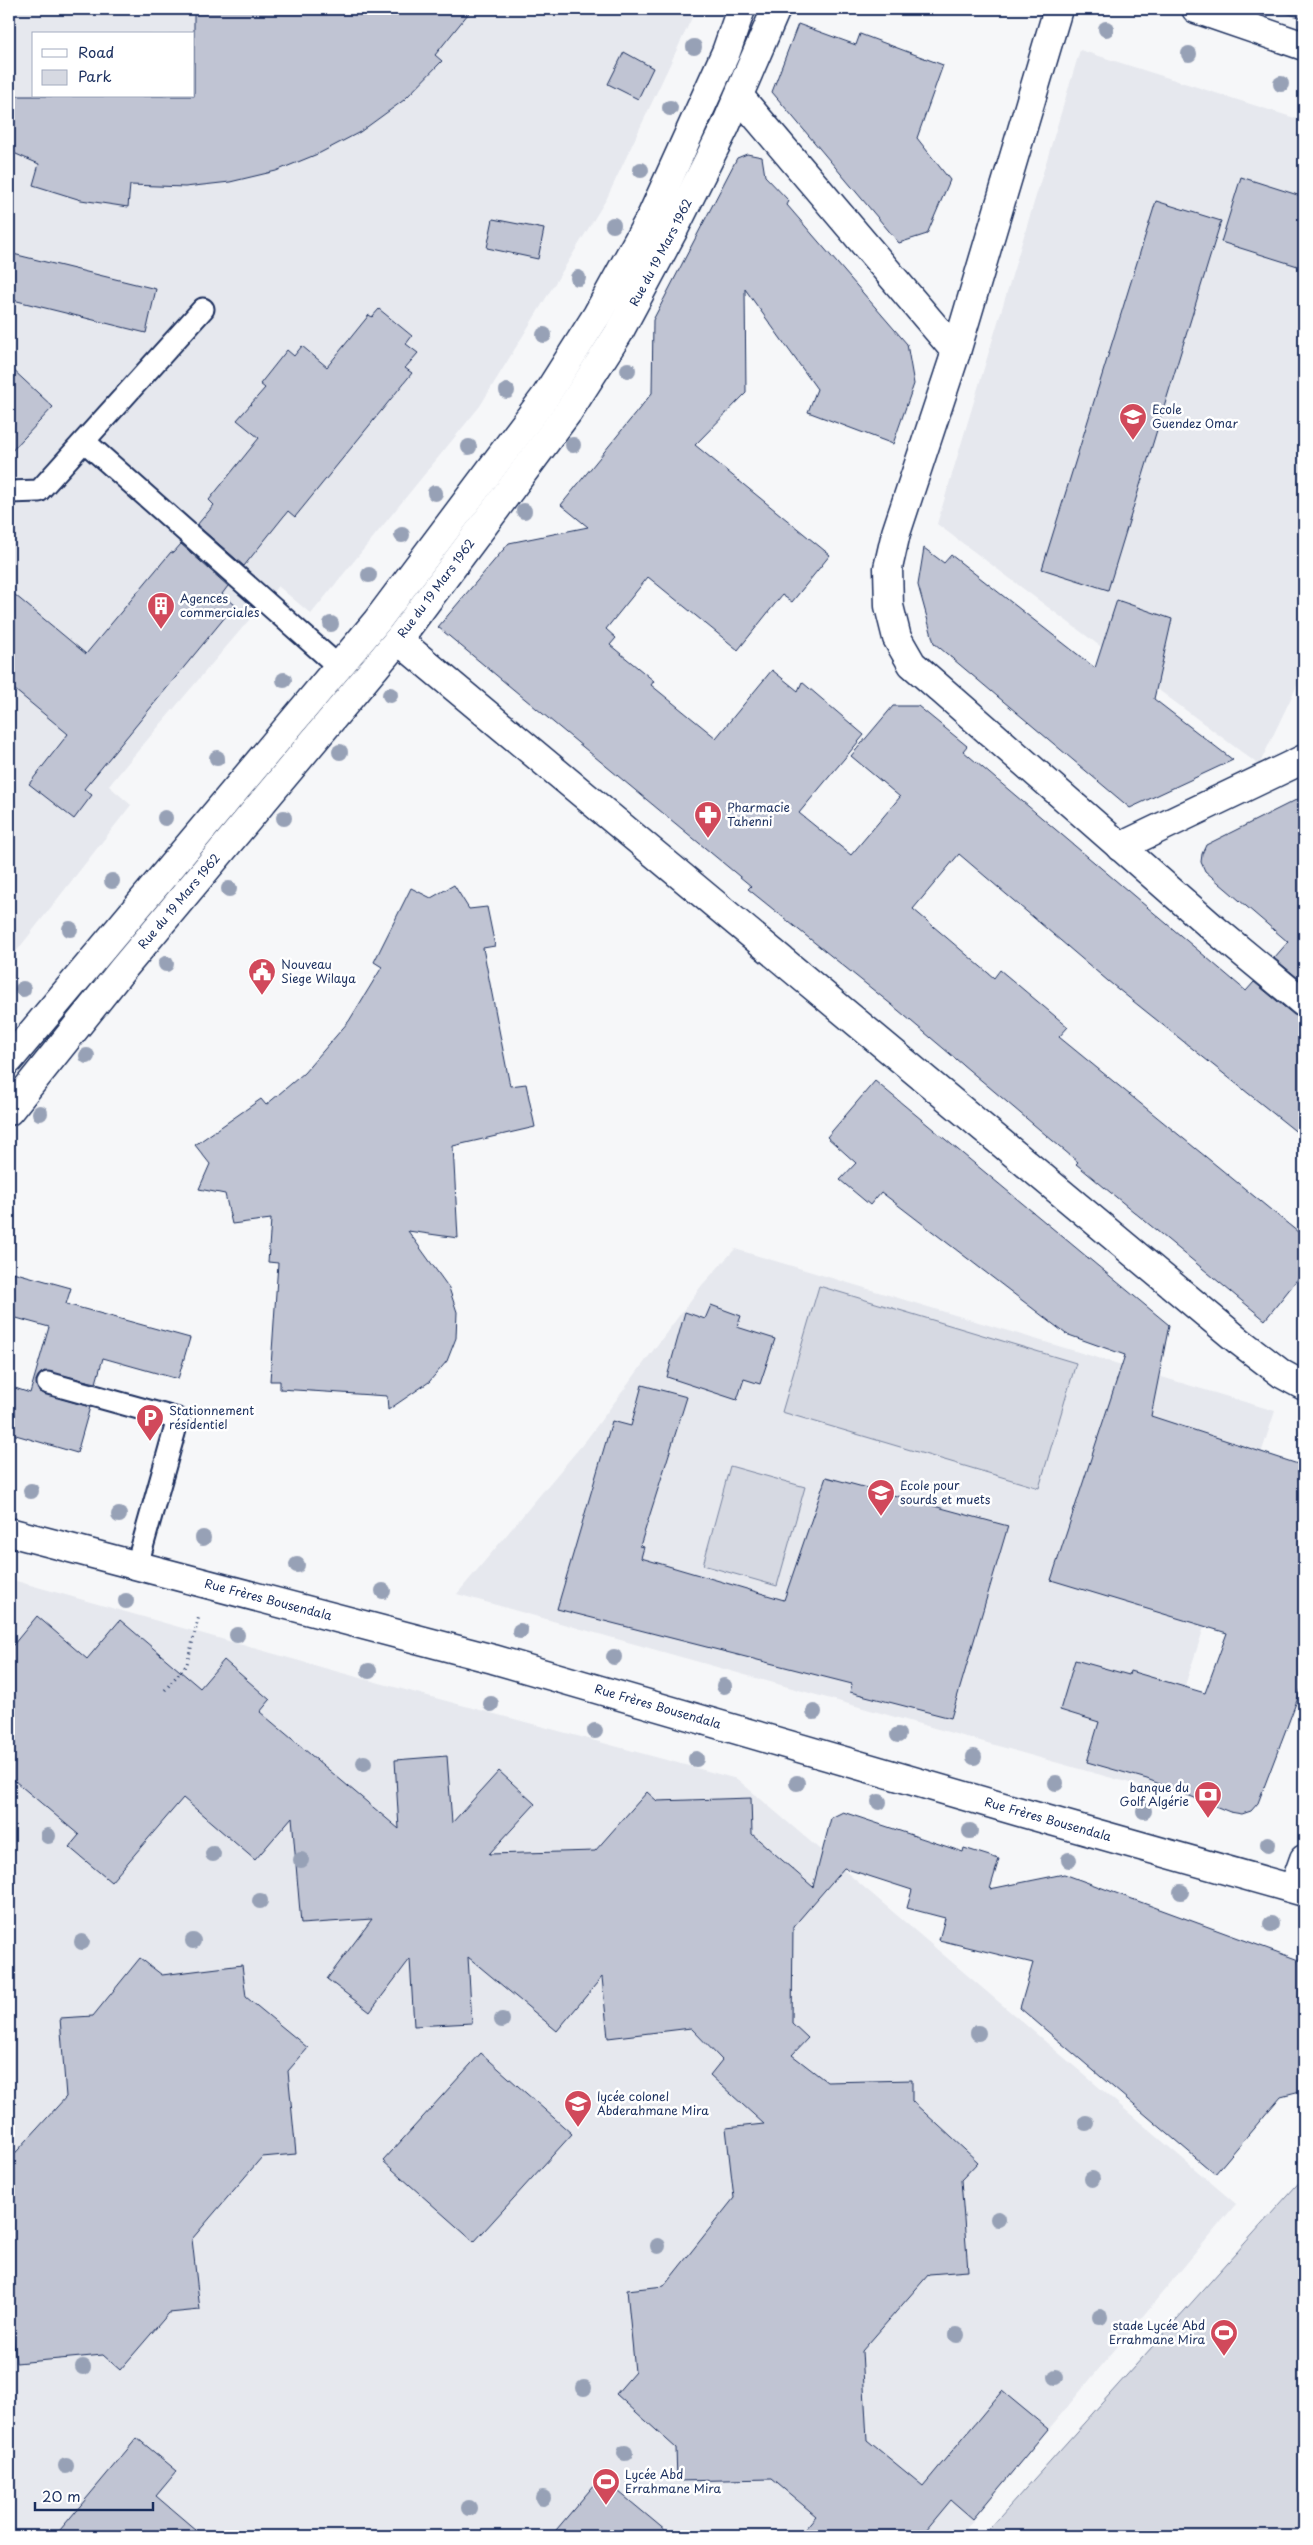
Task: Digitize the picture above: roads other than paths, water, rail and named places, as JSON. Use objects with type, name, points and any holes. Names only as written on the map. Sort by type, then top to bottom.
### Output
[{"type":"street","name":"Rue du 19 Mars 1962","points":[[9,1060],[377,621],[490,474],[545,397],[597,315],[652,215],[726,52],[741,9]]},
{"type":"street","name":"Rue du 19 Mars 1962","points":[[9,1111],[122,970],[398,640],[562,420],[618,334],[672,233],[739,96],[776,9]]},
{"type":"street","points":[[1058,9],[956,352],[896,533],[888,568],[889,606],[897,638],[912,664],[1120,847],[1304,1003]]},
{"type":"street","points":[[1196,9],[1304,46]]},
{"type":"street","points":[[739,96],[956,352]]},
{"type":"street","points":[[398,640],[1239,1341],[1282,1374],[1304,1386]]},
{"type":"street","points":[[1120,847],[1304,759]]},
{"type":"street","name":"Rue Frères Bousendala","points":[[9,1532],[493,1659],[1020,1812],[1299,1890]]},
{"type":"street","points":[[1299,1890],[1304,1860]]},
{"type":"lane","points":[[9,492],[39,491],[203,309]]},
{"type":"lane","points":[[84,440],[339,667]]},
{"type":"lane","points":[[48,1383],[178,1419],[137,1565]]},
{"type":"place","name":"Ecole Guendez Omar","points":[[1133,441]]},
{"type":"place","name":"Agences commerciales","points":[[161,630]]},
{"type":"place","name":"Pharmacie Tahenni","points":[[708,839]]},
{"type":"place","name":"Nouveau Siege Wilaya","points":[[262,996]]},
{"type":"place","name":"Stationnement résidentiel","points":[[150,1442]]},
{"type":"place","name":"Ecole pour sourds et muets","points":[[881,1517]]},
{"type":"place","name":"banque du Golf Algérie","points":[[1208,1819]]},
{"type":"place","name":"lycée colonel Abderahmane Mira","points":[[578,2128]]},
{"type":"place","name":"stade Lycée Abd Errahmane Mira","points":[[1224,2357]]},
{"type":"place","name":"Lycée Abd Errahmane Mira","points":[[606,2506]]}]
